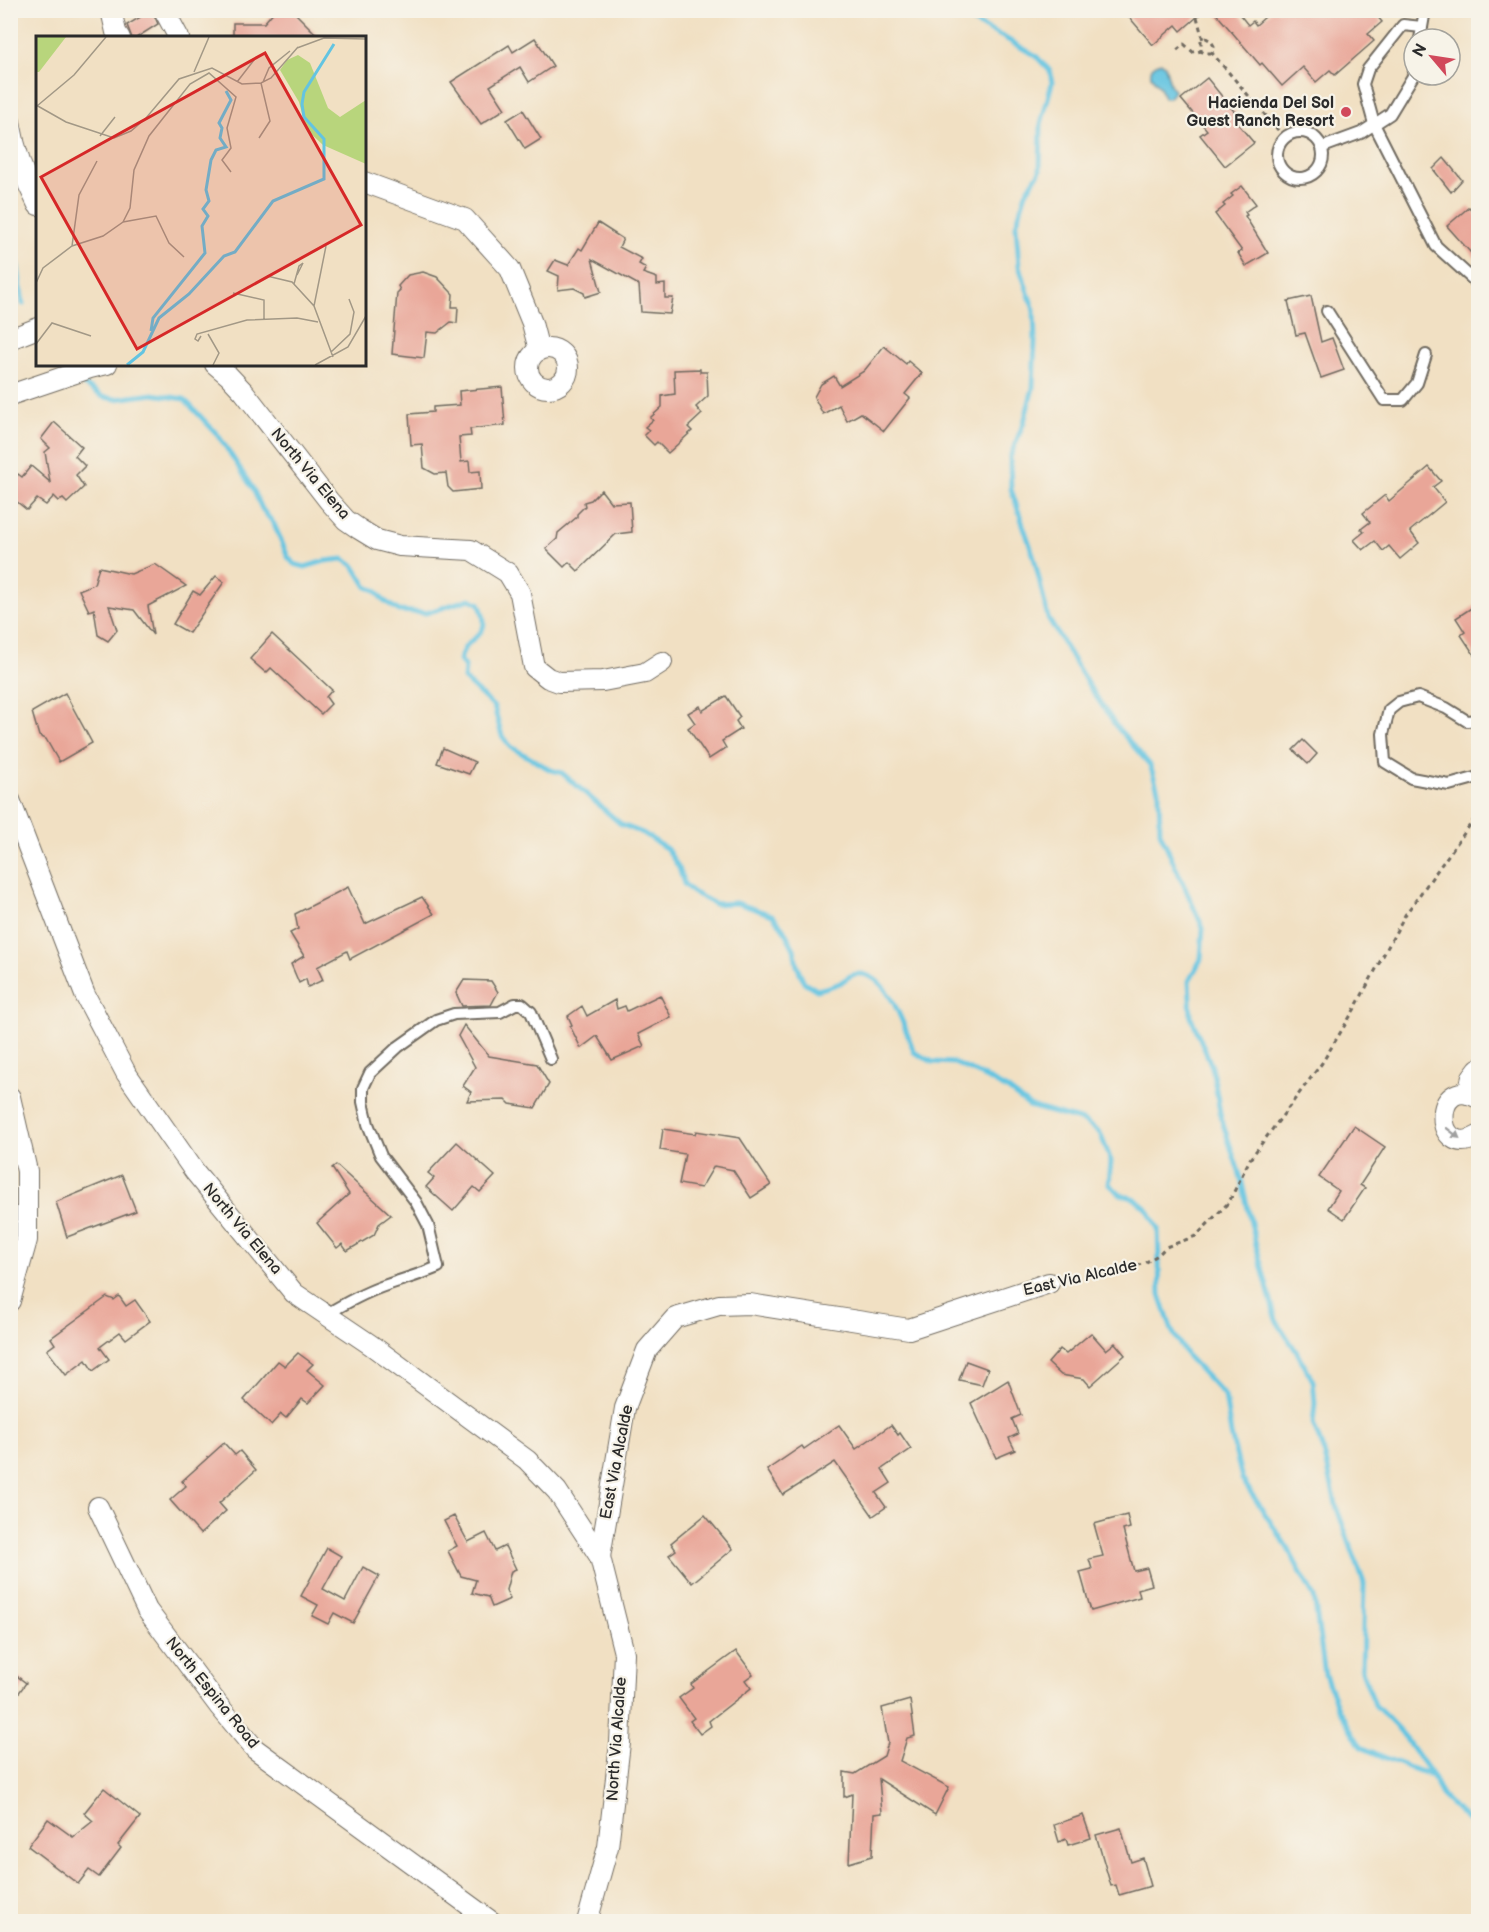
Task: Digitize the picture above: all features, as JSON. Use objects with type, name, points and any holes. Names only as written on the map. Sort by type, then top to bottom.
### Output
[{"type":"street","points":[[111,10],[119,36]]},
{"type":"street","points":[[164,10],[178,36]]},
{"type":"street","points":[[10,122],[25,180],[36,201]]},
{"type":"street","points":[[366,183],[465,219],[510,269],[532,323],[539,350]]},
{"type":"street","points":[[10,339],[36,329]]},
{"type":"street","points":[[10,395],[98,366]]},
{"type":"street","name":"North Via Elena","points":[[217,366],[244,392],[340,514],[359,530],[377,540],[400,546],[471,550],[507,573],[520,593],[534,667],[548,678],[559,682],[603,681],[645,673],[662,662]]},
{"type":"street","name":"North Via Elena","points":[[10,800],[85,994],[126,1072],[195,1172],[294,1293],[327,1314],[527,1460],[557,1491],[600,1557]]},
{"type":"street","points":[[1479,1069],[1472,1077],[1474,1096],[1453,1097],[1447,1103],[1442,1118],[1444,1126],[1454,1137],[1469,1140],[1479,1136]]},
{"type":"street","points":[[10,1097],[27,1171],[27,1240],[10,1301]]},
{"type":"street","name":"East Via Alcalde","points":[[600,1557],[625,1408],[647,1350],[675,1318],[719,1305],[750,1304],[909,1329],[1050,1282]]},
{"type":"street","name":"North Espina Road","points":[[98,1507],[147,1610],[219,1706],[255,1749],[492,1922]]},
{"type":"street","name":"North Via Alcalde","points":[[587,1922],[608,1847],[620,1743],[624,1653],[600,1557]]},
{"type":"lane","points":[[1425,10],[1422,27],[1403,24],[1368,69],[1363,84],[1374,124],[1436,246],[1479,284]]},
{"type":"lane","points":[[1323,147],[1361,133],[1390,114],[1406,87]]},
{"type":"lane","points":[[1306,132],[1313,135],[1323,147],[1323,160],[1320,167],[1310,176],[1296,178],[1283,171],[1277,158],[1277,150],[1284,137],[1291,133],[1306,132]]},
{"type":"lane","points":[[1327,311],[1384,400],[1403,400],[1417,382],[1426,355]]},
{"type":"lane","points":[[1479,720],[1467,722],[1446,708],[1418,697],[1399,702],[1389,710],[1383,734],[1385,762],[1411,778],[1449,785],[1479,777]]},
{"type":"lane","points":[[327,1314],[382,1287],[438,1267],[428,1225],[416,1202],[381,1156],[368,1124],[363,1102],[363,1088],[369,1073],[398,1047],[436,1020],[454,1014],[500,1012],[515,1004],[522,1004],[531,1012],[551,1059]]},
{"type":"path","points":[[1197,17],[1203,39],[1200,45],[1201,51]]},
{"type":"path","points":[[1203,39],[1211,41],[1214,46],[1212,52]]},
{"type":"path","points":[[1177,50],[1185,44],[1194,53],[1212,52]]},
{"type":"path","points":[[1212,52],[1284,137]]},
{"type":"path","name":"East Via Alcalde","points":[[1050,1282],[1143,1264],[1166,1247],[1196,1236],[1229,1202],[1250,1160],[1322,1063],[1354,1010],[1405,915],[1479,814]]},
{"type":"water","points":[[1161,62],[1165,66],[1174,91],[1169,98],[1164,98],[1160,87],[1151,76],[1153,67]]},
{"type":"building","points":[[152,10],[158,24],[139,36],[131,36],[127,25]]},
{"type":"building","points":[[275,10],[292,10],[318,36],[233,36],[233,23],[264,23]]},
{"type":"building","points":[[1123,10],[1205,10],[1181,31],[1176,25],[1153,45]]},
{"type":"building","points":[[1213,10],[1236,10],[1248,25],[1253,21],[1256,25],[1273,10],[1372,10],[1382,22],[1368,34],[1374,41],[1335,75],[1330,70],[1316,82],[1303,67],[1282,86],[1262,63],[1260,65]]},
{"type":"building","points":[[535,38],[553,66],[529,82],[520,67],[490,86],[505,109],[481,124],[451,82],[509,45],[513,52]]},
{"type":"building","points":[[1207,78],[1242,121],[1238,124],[1254,143],[1225,166],[1200,135],[1207,130],[1181,99]]},
{"type":"building","points":[[523,110],[541,139],[525,149],[507,120]]},
{"type":"building","points":[[1444,158],[1462,180],[1451,192],[1433,169]]},
{"type":"building","points":[[1242,186],[1256,204],[1245,212],[1247,215],[1245,216],[1268,253],[1246,266],[1238,253],[1242,251],[1215,214],[1233,196],[1231,194]]},
{"type":"building","points":[[1469,207],[1479,218],[1479,262],[1447,226]]},
{"type":"building","points":[[598,223],[623,239],[619,247],[642,259],[639,264],[646,268],[643,273],[657,278],[657,285],[665,284],[665,298],[673,298],[670,314],[641,312],[639,285],[592,259],[601,292],[585,297],[584,293],[574,288],[558,290],[559,276],[548,271],[555,260],[568,265],[579,248],[582,250]]},
{"type":"building","points":[[423,272],[437,277],[453,294],[452,307],[458,307],[457,323],[451,322],[437,333],[427,332],[424,358],[392,354],[397,293],[400,290],[398,286],[408,275]]},
{"type":"building","points":[[1311,296],[1321,342],[1332,338],[1344,370],[1321,378],[1305,333],[1296,335],[1288,301]]},
{"type":"building","points":[[884,346],[906,364],[908,361],[922,373],[905,394],[910,398],[884,431],[861,413],[847,421],[839,405],[823,414],[814,397],[821,384],[834,376],[840,386],[864,371]]},
{"type":"building","points":[[700,369],[700,372],[707,372],[708,396],[696,407],[702,414],[688,427],[692,431],[668,453],[657,442],[654,445],[644,435],[649,430],[645,427],[653,420],[650,418],[662,407],[662,396],[675,394],[674,370]]},
{"type":"building","points":[[502,387],[505,425],[470,429],[471,436],[459,437],[461,462],[469,461],[470,472],[480,471],[481,489],[453,492],[448,487],[446,473],[435,474],[424,468],[422,444],[411,445],[409,414],[433,412],[433,407],[460,405],[459,391]]},
{"type":"building","points":[[54,422],[82,447],[75,456],[85,466],[76,475],[84,487],[67,503],[63,499],[59,501],[54,496],[46,505],[37,499],[27,510],[10,496],[10,485],[18,474],[22,477],[31,466],[50,482],[45,452],[50,448],[41,439]]},
{"type":"building","points":[[1429,467],[1441,481],[1433,487],[1445,502],[1410,531],[1419,543],[1400,559],[1389,546],[1383,551],[1375,541],[1363,550],[1354,540],[1364,532],[1361,529],[1370,522],[1363,513],[1385,495],[1389,501]]},
{"type":"building","points":[[601,490],[611,503],[630,502],[632,532],[616,534],[578,571],[569,562],[564,567],[546,549],[557,539],[558,533],[577,517],[585,506],[584,502],[591,500]]},
{"type":"building","points":[[155,564],[186,586],[148,606],[153,635],[134,610],[109,606],[117,630],[108,641],[98,635],[94,609],[89,611],[79,590],[94,584],[99,567],[131,574]]},
{"type":"building","points":[[216,576],[224,582],[189,633],[173,624],[193,591],[200,595]]},
{"type":"building","points":[[1479,603],[1479,662],[1461,635],[1465,632],[1456,618]]},
{"type":"building","points":[[272,634],[332,690],[326,697],[331,704],[321,714],[271,668],[266,673],[250,659]]},
{"type":"building","points":[[65,693],[92,743],[59,762],[46,739],[39,736],[32,712]]},
{"type":"building","points":[[726,696],[740,717],[736,721],[741,729],[722,741],[726,748],[709,759],[688,728],[695,723],[688,713],[700,706],[702,711]]},
{"type":"building","points":[[1303,740],[1317,754],[1308,764],[1293,750]]},
{"type":"building","points":[[443,748],[475,762],[469,774],[437,763]]},
{"type":"building","points":[[348,887],[365,924],[422,897],[434,914],[350,959],[347,951],[317,967],[323,980],[308,987],[306,979],[299,983],[291,964],[304,956],[290,933],[298,929],[295,914]]},
{"type":"building","points":[[464,980],[491,981],[498,992],[491,1005],[462,1006],[456,993]]},
{"type":"building","points":[[660,995],[671,1017],[638,1034],[644,1046],[612,1060],[597,1036],[581,1048],[570,1026],[572,1025],[568,1016],[582,1006],[587,1016],[615,1000],[617,1009],[625,1006],[627,1011]]},
{"type":"building","points":[[464,1025],[489,1056],[537,1064],[549,1084],[535,1108],[510,1104],[506,1100],[467,1101],[471,1092],[463,1086],[475,1067],[458,1036]]},
{"type":"building","points":[[1354,1126],[1385,1147],[1360,1185],[1365,1188],[1344,1219],[1328,1208],[1339,1191],[1319,1177]]},
{"type":"building","points":[[663,1129],[695,1134],[696,1131],[740,1138],[771,1185],[751,1198],[733,1170],[714,1166],[701,1188],[679,1184],[685,1154],[660,1150]]},
{"type":"building","points":[[457,1142],[495,1176],[480,1192],[474,1187],[453,1211],[426,1187],[434,1178],[428,1173]]},
{"type":"building","points":[[336,1165],[391,1215],[379,1224],[374,1235],[347,1251],[342,1244],[337,1248],[317,1223],[349,1194],[332,1168]]},
{"type":"building","points":[[122,1175],[136,1211],[67,1237],[56,1202]]},
{"type":"building","points":[[119,1296],[126,1306],[135,1300],[150,1321],[126,1339],[120,1332],[100,1347],[109,1359],[93,1371],[86,1360],[66,1375],[47,1350],[55,1344],[51,1338],[107,1297],[114,1300]]},
{"type":"building","points":[[1091,1333],[1106,1350],[1115,1343],[1125,1355],[1090,1386],[1084,1379],[1061,1375],[1048,1363],[1060,1349],[1066,1354]]},
{"type":"building","points":[[298,1353],[313,1364],[307,1370],[325,1385],[308,1403],[302,1399],[286,1418],[281,1414],[271,1425],[244,1400],[278,1361],[285,1366]]},
{"type":"building","points":[[966,1361],[988,1369],[982,1385],[959,1380]]},
{"type":"building","points":[[1008,1380],[1021,1415],[1012,1419],[1018,1434],[1009,1438],[1015,1450],[996,1458],[971,1403]]},
{"type":"building","points":[[839,1425],[856,1449],[891,1425],[911,1449],[882,1469],[891,1483],[876,1493],[886,1507],[873,1516],[835,1462],[783,1495],[767,1470],[802,1446],[804,1449]]},
{"type":"building","points":[[224,1443],[235,1455],[240,1451],[256,1470],[219,1503],[226,1511],[200,1534],[170,1500],[186,1486],[182,1481]]},
{"type":"building","points":[[705,1515],[733,1549],[692,1583],[669,1555],[676,1550],[671,1543]]},
{"type":"building","points":[[1127,1515],[1130,1528],[1123,1530],[1134,1571],[1147,1568],[1152,1585],[1138,1589],[1140,1597],[1091,1611],[1080,1572],[1092,1569],[1089,1559],[1103,1556],[1094,1524]]},
{"type":"building","points":[[454,1516],[468,1542],[486,1533],[495,1551],[505,1546],[516,1569],[511,1571],[506,1590],[510,1599],[492,1607],[488,1597],[472,1593],[476,1580],[461,1576],[448,1551],[457,1546],[444,1521]]},
{"type":"building","points":[[327,1548],[341,1556],[323,1589],[345,1601],[363,1567],[379,1576],[353,1623],[334,1613],[328,1624],[312,1616],[318,1605],[301,1596]]},
{"type":"building","points":[[736,1651],[753,1674],[745,1680],[751,1688],[709,1721],[711,1726],[700,1734],[690,1721],[694,1718],[679,1698],[693,1688],[691,1684]]},
{"type":"building","points":[[10,1671],[26,1683],[10,1705]]},
{"type":"building","points":[[910,1700],[915,1736],[907,1738],[900,1761],[949,1787],[935,1815],[879,1779],[882,1813],[874,1814],[872,1856],[849,1863],[852,1794],[844,1797],[844,1772],[855,1774],[884,1756],[888,1743],[882,1708]]},
{"type":"building","points":[[104,1788],[140,1817],[118,1845],[121,1848],[99,1877],[89,1870],[78,1884],[28,1846],[48,1819],[73,1837],[93,1821],[84,1813]]},
{"type":"building","points":[[1083,1815],[1091,1838],[1068,1845],[1066,1839],[1059,1842],[1054,1825]]},
{"type":"building","points":[[1121,1828],[1131,1862],[1143,1858],[1151,1886],[1119,1895],[1116,1885],[1111,1886],[1096,1835]]},
{"type":"waterway","points":[[948,10],[1036,56],[1050,71],[1052,83],[1041,124],[1040,171],[1026,193],[1016,225],[1019,266],[1034,310],[1035,341],[1033,388],[1024,422],[1010,457],[1011,489],[1034,557],[1048,618],[1116,726],[1150,765],[1159,793],[1160,832],[1203,928],[1201,959],[1189,981],[1191,1017],[1212,1067],[1221,1118],[1241,1178],[1276,1320],[1313,1381],[1315,1403],[1313,1423],[1325,1456],[1337,1509],[1364,1583],[1362,1671],[1375,1705],[1401,1732],[1432,1776],[1443,1797],[1478,1830]]},
{"type":"waterway","points":[[10,211],[16,227],[16,236]]},
{"type":"waterway","points":[[16,255],[23,304]]},
{"type":"waterway","points":[[83,384],[103,397],[116,399],[153,394],[184,399],[218,435],[253,489],[262,509],[274,524],[288,557],[294,564],[305,567],[343,559],[354,566],[367,587],[375,590],[382,599],[399,611],[426,613],[470,599],[479,603],[484,625],[482,631],[467,645],[460,661],[465,667],[464,679],[494,707],[502,736],[511,747],[551,770],[562,773],[622,825],[643,833],[667,849],[679,868],[684,884],[692,892],[715,904],[737,903],[772,915],[783,928],[794,949],[797,966],[804,982],[817,990],[840,983],[852,975],[864,974],[885,989],[893,1001],[914,1052],[933,1062],[954,1063],[1007,1089],[1029,1106],[1083,1121],[1100,1133],[1111,1161],[1109,1184],[1120,1194],[1135,1199],[1148,1210],[1158,1229],[1160,1295],[1172,1331],[1188,1357],[1225,1396],[1242,1479],[1287,1547],[1314,1597],[1325,1675],[1339,1710],[1361,1747],[1432,1776]]},
{"type":"place","name":"Hacienda Del Sol Guest Ranch Resort","points":[[1346,112]]}]
